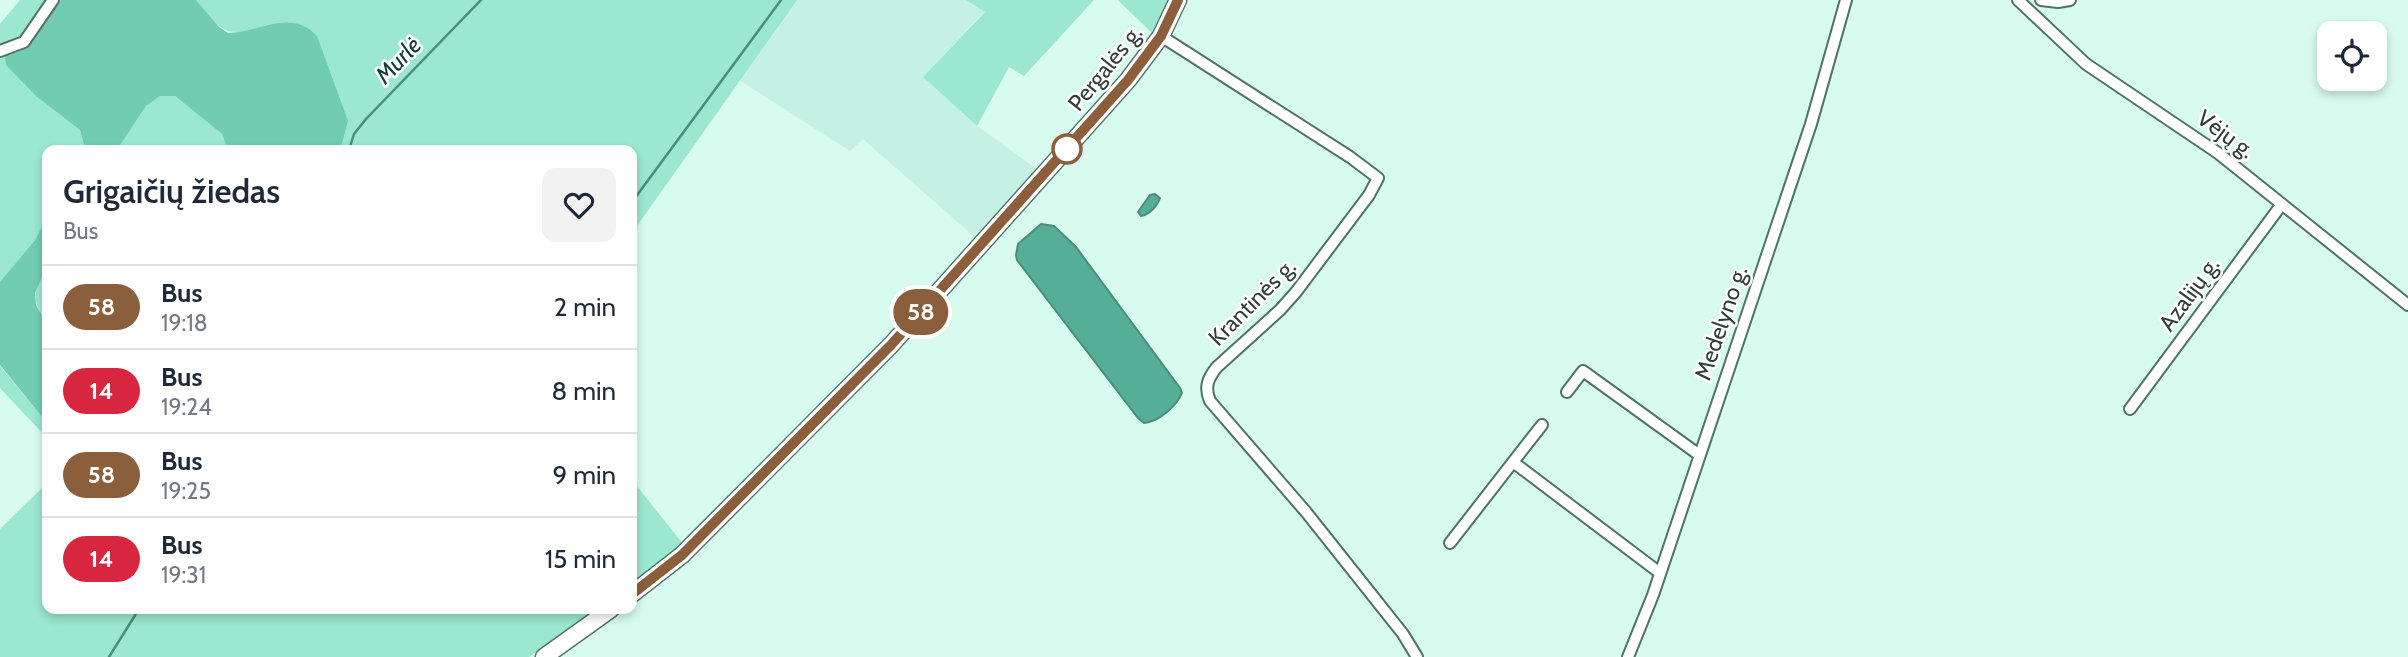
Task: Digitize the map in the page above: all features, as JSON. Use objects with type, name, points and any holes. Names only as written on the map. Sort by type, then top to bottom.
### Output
[{"type":"main road","name":"Pergalės g.","points":[[637,590],[701,538],[891,345],[1128,80],[1161,36],[1178,0]]},
{"type":"main road","points":[[544,657],[604,614]]},
{"type":"street","points":[[0,51],[24,42],[53,0]]},
{"type":"street","name":"Medelyno g.","points":[[1628,657],[1660,573],[1811,124],[1846,0]]},
{"type":"street","name":"Vėjų g.","points":[[2018,0],[2086,64],[2218,153],[2408,305]]},
{"type":"street","points":[[2041,0],[2070,0]]},
{"type":"street","name":"Krantinės g.","points":[[1161,36],[1350,157],[1378,178],[1369,195],[1303,283],[1280,310],[1217,367],[1210,376],[1206,389],[1210,401],[1306,512],[1403,634],[1418,657]]},
{"type":"street","name":"Azalijų g.","points":[[2130,409],[2282,204]]},
{"type":"street","points":[[1567,392],[1583,372],[1698,454]]},
{"type":"street","points":[[1450,543],[1542,425]]},
{"type":"street","points":[[1513,462],[1660,573]]},
{"type":"shaded area","points":[[20,0],[61,0],[20,51],[37,97],[80,130],[84,145],[42,145],[42,226],[35,240],[0,282],[0,24]]},
{"type":"shaded area","points":[[61,0],[196,0],[219,27],[228,33],[286,22],[307,28],[317,36],[348,121],[342,145],[226,145],[222,134],[175,96],[160,96],[146,106],[120,145],[84,145],[80,130],[37,97],[6,65],[5,56],[20,51]]},
{"type":"shaded area","points":[[196,0],[797,0],[637,226],[637,145],[339,145],[238,32],[219,26]]},
{"type":"shaded area","points":[[797,0],[966,0],[985,11],[923,77],[977,126],[1038,170],[978,240],[863,139],[850,151],[739,80]]},
{"type":"shaded area","points":[[966,0],[1094,0],[1024,76],[1009,67],[977,126],[923,77],[985,12]]},
{"type":"shaded area","points":[[1118,0],[1172,0],[1155,36]]},
{"type":"shaded area","points":[[160,96],[175,96],[222,134],[226,145],[120,145],[146,106]]},
{"type":"shaded area","points":[[1155,194],[1160,198],[1157,204],[1150,212],[1141,216],[1138,212],[1150,195]]},
{"type":"shaded area","points":[[1041,224],[1054,226],[1076,247],[1180,388],[1180,398],[1161,416],[1144,423],[1138,418],[1017,260],[1018,244]]},
{"type":"shaded area","points":[[42,226],[42,277],[35,293],[36,305],[42,315],[42,417],[0,365],[0,282],[35,240]]},
{"type":"shaded area","points":[[42,277],[42,315],[35,295]]},
{"type":"shaded area","points":[[0,366],[42,417],[42,433],[0,388]]},
{"type":"shaded area","points":[[637,486],[683,544],[637,579]]},
{"type":"shaded area","points":[[42,488],[42,614],[589,614],[529,657],[0,657],[0,529]]},
{"type":"waterway","name":"Murlė","points":[[351,145],[354,134],[366,119],[481,0]]},
{"type":"waterway","points":[[637,195],[781,0]]},
{"type":"waterway","name":"Murlė","points":[[109,657],[136,614]]},
{"type":"bus line","name":"58","points":[[637,590],[701,538],[891,345],[1146,59],[1161,36],[1178,0]]}]
